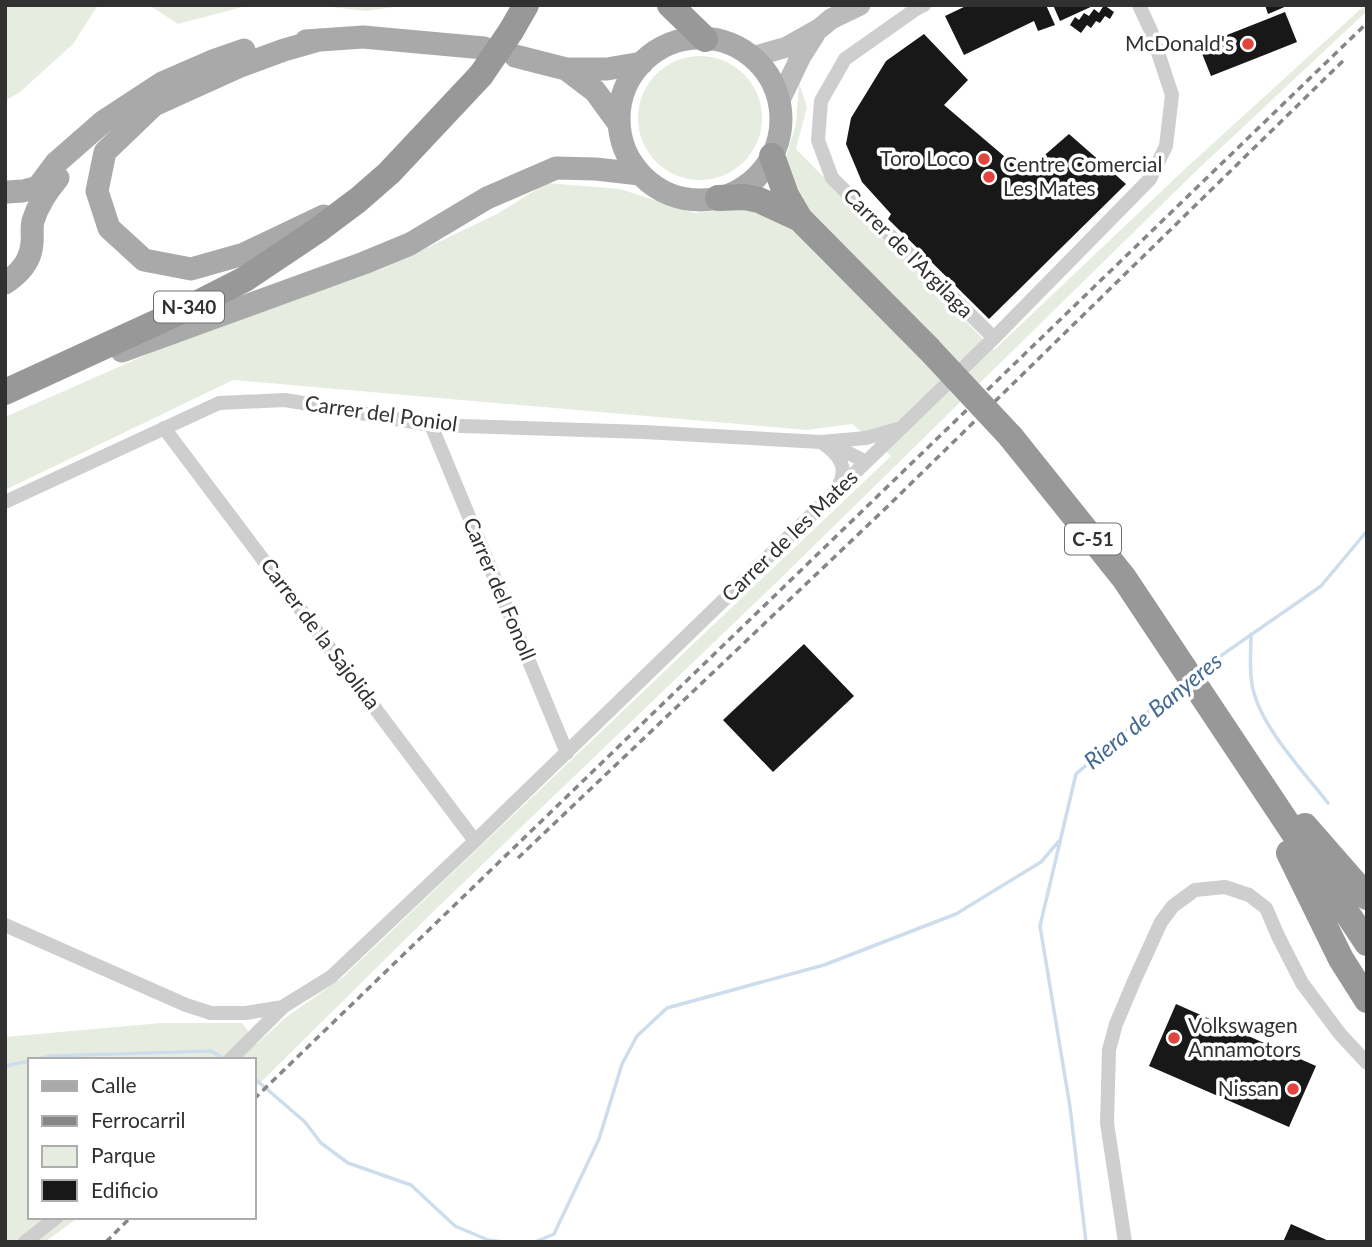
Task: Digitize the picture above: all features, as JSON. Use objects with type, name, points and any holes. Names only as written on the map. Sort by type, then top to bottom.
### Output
[{"type":"highway","name":"N-340","points":[[5,391],[190,307],[245,279],[318,230],[389,173],[513,43],[526,5]]},
{"type":"highway","points":[[670,5],[705,39]]},
{"type":"highway","name":"C-51","points":[[772,156],[786,195],[800,219],[1011,436],[1124,578],[1367,943]]},
{"type":"highway","name":"C-51","points":[[718,198],[745,197],[759,200],[800,219]]},
{"type":"highway","points":[[1235,745],[1341,959],[1367,1000]]},
{"type":"highway","name":"C-51","points":[[1235,745],[1367,897]]},
{"type":"main road","points":[[6,192],[38,187],[56,163],[104,121],[162,83],[215,60],[266,44],[363,37],[484,48]]},
{"type":"main road","points":[[693,39],[725,43],[752,57],[766,73],[776,92],[780,130],[772,156],[750,183],[729,194],[706,200],[682,198],[659,189],[640,174],[623,145],[619,124],[624,91],[634,72],[650,56],[670,44],[693,39]]},
{"type":"main road","points":[[319,40],[284,50],[154,105],[105,152],[97,191],[109,228],[144,260],[191,269],[244,254],[358,200]]},
{"type":"main road","points":[[513,43],[566,69],[595,91],[619,124]]},
{"type":"main road","points":[[32,226],[45,194],[66,169],[111,127],[154,98],[208,69],[257,53],[284,50]]},
{"type":"main road","points":[[566,69],[607,69],[642,64]]},
{"type":"main road","points":[[5,404],[137,345],[410,244],[487,198],[556,168],[640,174]]},
{"type":"main road","points":[[5,283],[16,276],[27,262],[33,245],[32,226],[27,213],[18,201],[6,192]]},
{"type":"street","points":[[752,57],[787,47],[831,19],[860,5]]},
{"type":"street","name":"Carrer de l'Argilaga","points":[[924,5],[845,60],[821,101],[818,140],[832,178],[994,338]]},
{"type":"street","name":"Carrer de les Mates","points":[[284,1006],[331,977],[475,841],[994,338],[1150,180],[1166,146],[1172,94],[1151,31],[1139,5]]},
{"type":"street","points":[[779,102],[801,56],[818,29]]},
{"type":"street","name":"Carrer del Poniol","points":[[5,502],[219,403],[285,400],[431,425],[644,432],[821,442],[866,438],[898,429]]},
{"type":"street","name":"Carrer del Fonoll","points":[[431,425],[567,753]]},
{"type":"street","name":"Carrer de la Sajolida","points":[[164,428],[475,841]]},
{"type":"street","points":[[821,442],[838,455],[843,471],[840,484],[829,499]]},
{"type":"street","name":"Carrer del Poniol","points":[[821,442],[866,462]]},
{"type":"street","points":[[1125,1242],[1107,1123],[1109,1050],[1116,1024],[1135,979],[1161,922],[1173,906],[1195,890],[1225,887],[1249,895],[1266,908],[1303,983],[1340,1034],[1367,1063]]},
{"type":"street","points":[[5,925],[211,1013],[246,1013],[284,1006]]},
{"type":"street","points":[[232,1058],[284,1006]]},
{"type":"street","points":[[25,1242],[54,1219]]},
{"type":"green space","points":[[5,5],[98,5],[73,44],[20,92],[5,101]]},
{"type":"green space","points":[[149,5],[250,5],[178,24]]},
{"type":"green space","points":[[314,5],[396,5],[366,11]]},
{"type":"green space","points":[[1367,5],[1367,11],[1194,173],[256,1087],[256,1058],[28,1058],[28,1219],[76,1219],[45,1242],[5,1242],[5,1037],[161,1023],[242,1023],[257,1044],[285,1018],[343,977],[891,456],[852,424],[807,430],[233,380],[5,490],[5,417],[180,340],[382,269],[497,214],[547,183],[620,189],[695,213],[724,210],[770,190],[784,163],[796,124],[799,83],[807,107],[796,149],[994,350],[1186,168]]},
{"type":"green space","points":[[700,56],[724,60],[744,74],[758,94],[762,118],[758,142],[744,162],[724,176],[700,180],[676,176],[656,162],[642,142],[638,118],[642,94],[656,74],[676,60]]},
{"type":"building","points":[[968,5],[1046,5],[1055,25],[1038,31],[1034,21],[964,55],[945,16]]},
{"type":"building","points":[[1053,5],[1095,5],[1060,21]]},
{"type":"building","points":[[1104,5],[1114,12],[1110,19],[1105,16],[1091,28],[1087,25],[1081,33],[1070,25],[1075,17],[1079,20],[1084,13],[1089,16],[1094,9],[1099,13]]},
{"type":"building","points":[[1265,5],[1289,5],[1268,14]]},
{"type":"building","name":"McDonald's","points":[[1285,12],[1297,42],[1211,76],[1199,46]]},
{"type":"building","name":"Centre Comercial Les Mates","points":[[924,34],[968,80],[944,105],[1024,173],[1069,134],[1126,184],[989,319],[888,219],[891,214],[862,182],[846,144],[851,118],[886,61]]},
{"type":"building","points":[[804,644],[854,696],[773,772],[723,720]]},
{"type":"building","points":[[1176,1004],[1316,1066],[1289,1127],[1149,1066]]},
{"type":"building","points":[[1291,1224],[1331,1242],[1283,1242]]},
{"type":"waterway","name":"Riera de Banyeres","points":[[1199,671],[1321,586],[1367,531]]},
{"type":"waterway","points":[[1251,634],[1251,678],[1263,715],[1283,746],[1328,803]]},
{"type":"waterway","name":"Riera de Banyeres","points":[[1086,1242],[1070,1107],[1040,926],[1076,774],[1181,683]]},
{"type":"waterway","points":[[535,1242],[554,1234],[599,1139],[622,1064],[637,1036],[667,1008],[824,965],[956,914],[1041,862],[1059,841]]},
{"type":"waterway","points":[[42,1058],[211,1051],[223,1058]]},
{"type":"waterway","points":[[5,1066],[28,1061]]},
{"type":"waterway","points":[[256,1080],[305,1122],[321,1143],[348,1163],[411,1185],[455,1226],[488,1240],[503,1242]]},
{"type":"railway","points":[[256,1097],[1367,23]]},
{"type":"railway","points":[[518,858],[888,506],[1346,58]]},
{"type":"railway","points":[[106,1242],[129,1219]]},
{"type":"place","name":"McDonald's","points":[[1248,44]]},
{"type":"place","name":"Toro Loco","points":[[984,159]]},
{"type":"place","name":"Centre Comercial Les Mates","points":[[989,177]]},
{"type":"place","name":"Volkswagen Annamotors","points":[[1174,1038]]},
{"type":"place","name":"Nissan","points":[[1293,1089]]}]
